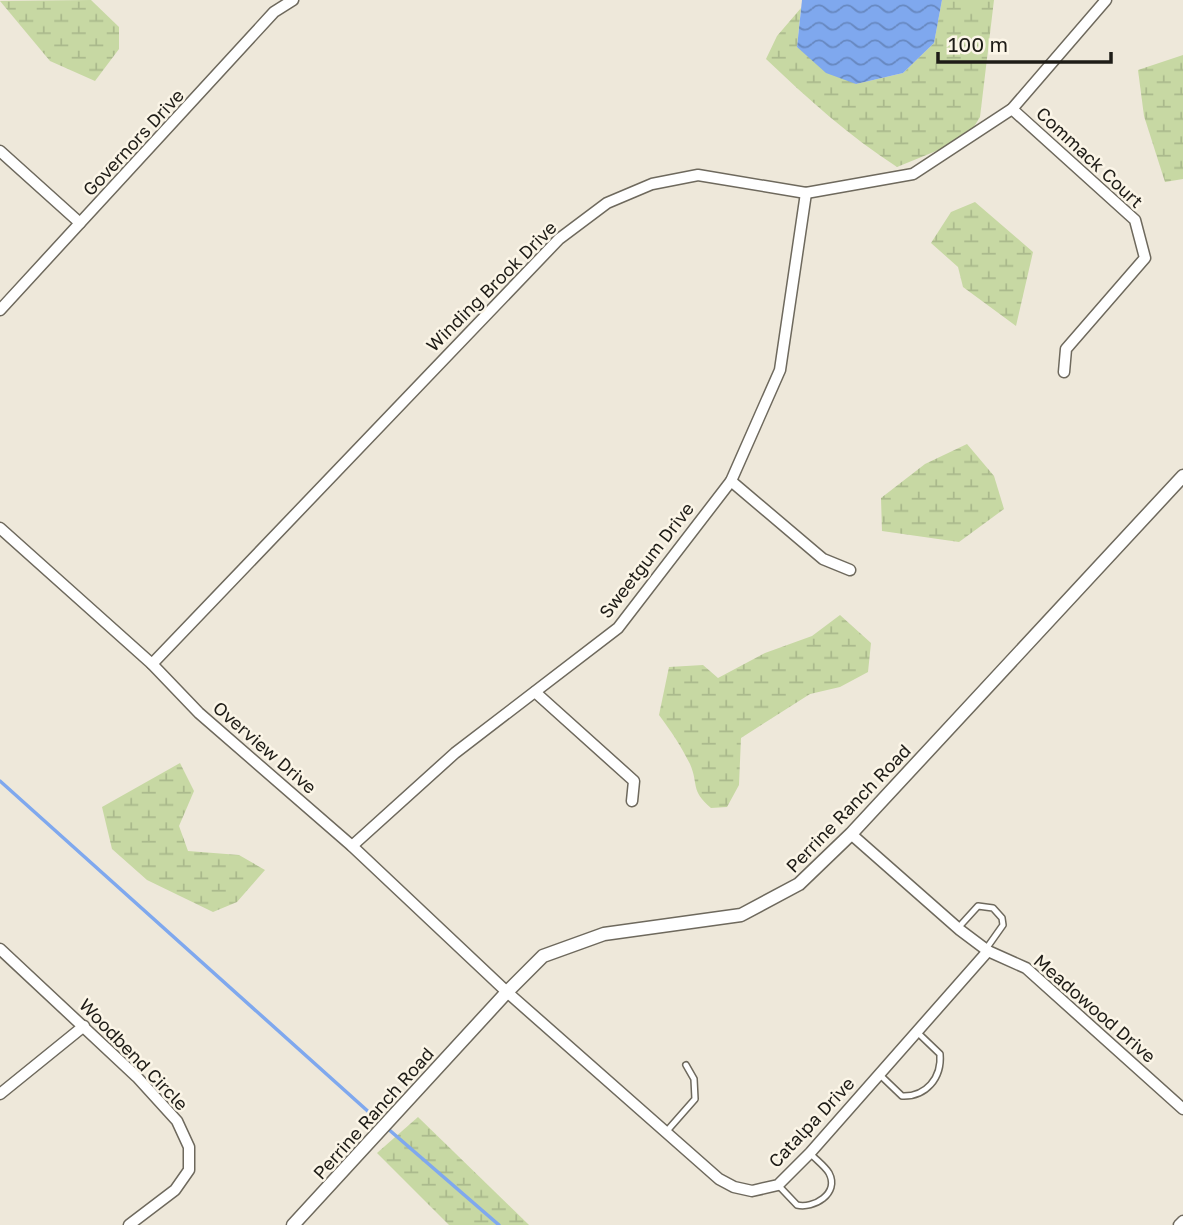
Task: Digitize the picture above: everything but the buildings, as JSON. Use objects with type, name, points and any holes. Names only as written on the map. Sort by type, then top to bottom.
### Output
[{"type":"street","name":"Governors Drive","points":[[0,310],[274,12],[293,0]]},
{"type":"street","name":"Winding Brook Drive","points":[[152,664],[559,239],[607,203],[652,184],[698,175],[806,193],[913,174],[1012,109],[1105,0]]},
{"type":"street","name":"Commack Court","points":[[1012,109],[1135,220],[1145,258],[1066,349],[1064,372]]},
{"type":"street","points":[[0,151],[80,223]]},
{"type":"street","name":"Sweetgum Drive","points":[[352,846],[456,754],[618,628],[731,481],[780,370],[806,193]]},
{"type":"street","name":"Perrine Ranch Road","points":[[293,1225],[507,992],[543,957],[604,934],[741,915],[799,884],[851,834],[1183,476]]},
{"type":"street","points":[[731,481],[823,559],[850,569]]},
{"type":"street","name":"Overview Drive","points":[[0,528],[152,664],[199,713],[352,846],[507,992]]},
{"type":"street","points":[[535,692],[634,781],[632,801]]},
{"type":"street","name":"Meadowood Drive","points":[[851,834],[958,928],[987,950],[1026,968],[1183,1109]]},
{"type":"street","name":"Woodbend Circle","points":[[0,949],[84,1027],[177,1121],[189,1147],[189,1170],[175,1190],[129,1225]]},
{"type":"street","name":"Catalpa Drive","points":[[507,992],[719,1179],[734,1187],[752,1191],[778,1185],[810,1153],[987,950]]},
{"type":"street","points":[[0,1094],[84,1027]]},
{"type":"street","points":[[1179,1225],[1183,1221]]},
{"type":"lane","points":[[958,928],[978,906],[993,908],[1002,918],[1003,925],[987,950]]},
{"type":"lane","points":[[879,1074],[902,1096],[918,1094],[933,1082],[940,1068],[940,1054],[917,1032]]},
{"type":"lane","points":[[666,1132],[695,1099],[694,1079],[686,1065]]},
{"type":"lane","points":[[778,1185],[797,1205],[809,1206],[823,1199],[830,1186],[829,1173],[810,1153]]},
{"type":"green space","points":[[91,0],[119,27],[119,49],[95,81],[50,61],[0,1]]},
{"type":"green space","points":[[942,0],[994,0],[980,117],[964,143],[941,149],[897,167],[829,116],[766,59],[777,36],[801,8],[797,47],[856,84],[903,73],[934,43]]},
{"type":"green space","points":[[1183,55],[1183,179],[1165,182],[1144,116],[1138,70]]},
{"type":"green space","points":[[975,202],[1033,252],[1016,326],[963,287],[958,267],[931,243],[951,212]]},
{"type":"green space","points":[[967,444],[994,476],[1004,509],[959,542],[882,531],[881,498],[925,464]]},
{"type":"green space","points":[[840,615],[871,643],[868,672],[840,687],[810,694],[741,738],[739,785],[727,807],[711,808],[700,796],[690,764],[659,715],[669,667],[703,665],[718,678],[765,653],[812,636]]},
{"type":"green space","points":[[180,763],[194,791],[179,826],[188,851],[239,855],[265,870],[237,902],[213,912],[147,880],[112,849],[102,807]]},
{"type":"green space","points":[[418,1117],[529,1225],[449,1225],[377,1153]]},
{"type":"water","points":[[802,0],[942,0],[934,43],[903,73],[856,84],[826,73],[797,47]]},
{"type":"waterway","points":[[0,781],[381,1123]]},
{"type":"waterway","points":[[387,1128],[499,1225]]}]
